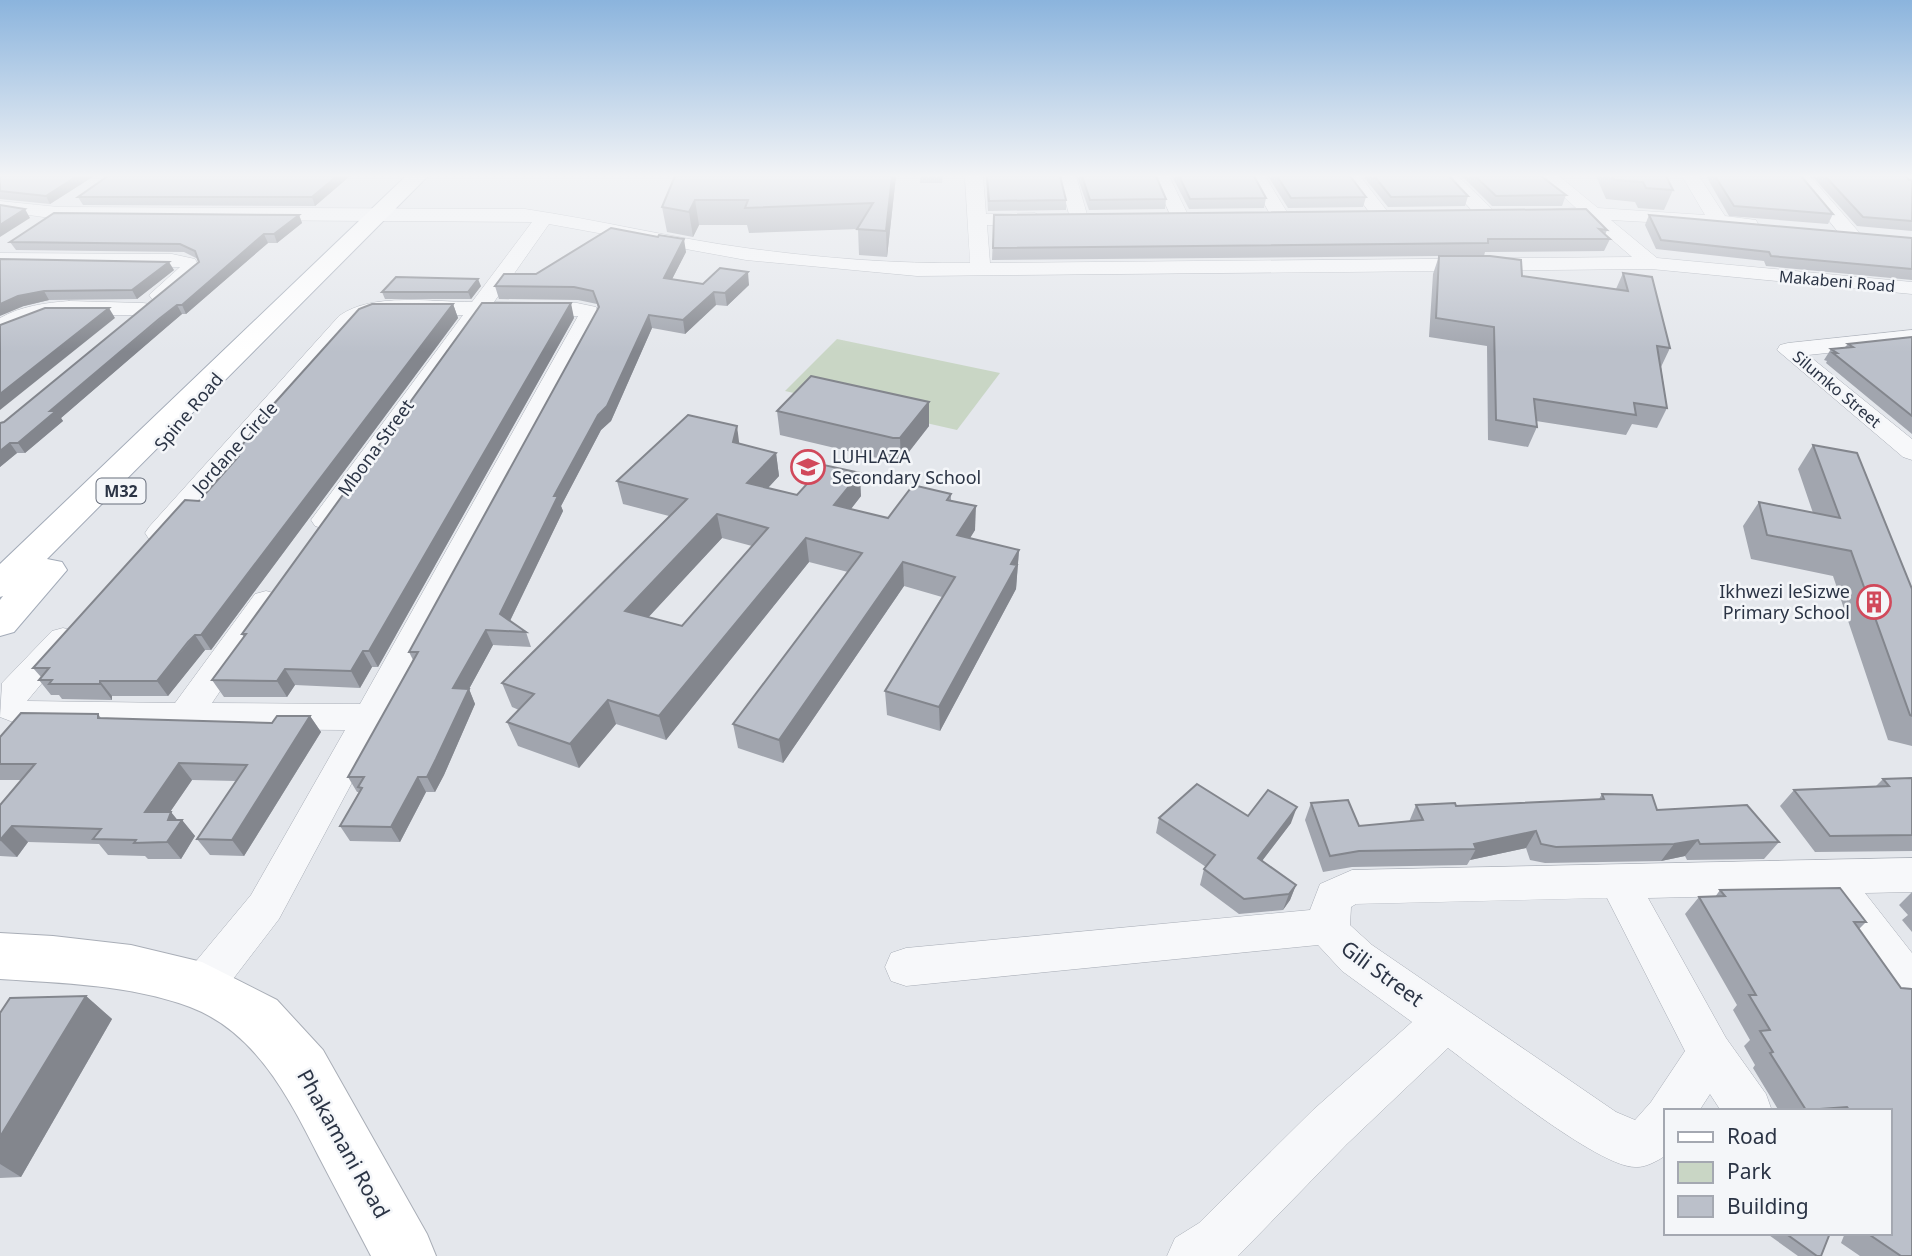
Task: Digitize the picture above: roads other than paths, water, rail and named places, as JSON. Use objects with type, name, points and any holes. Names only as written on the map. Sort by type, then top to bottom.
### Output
[{"type":"main road","name":"Spine Road","points":[[0,585],[117,467],[360,235]]},
{"type":"main road","name":"Spine Road","points":[[0,623],[140,471],[237,355]]},
{"type":"main road","name":"Phakamani Road","points":[[0,956],[131,969],[202,986],[258,1017],[303,1069],[405,1256]]},
{"type":"street","name":"Mbona Street","points":[[307,545],[532,235]]},
{"type":"street","name":"Makabeni Road","points":[[637,235],[746,254],[840,265],[917,270],[1651,263],[1902,287]]},
{"type":"street","points":[[978,235],[981,271]]},
{"type":"street","points":[[1617,235],[1651,263]]},
{"type":"street","points":[[1858,235],[1875,236]]},
{"type":"street","points":[[3,250],[188,263],[191,270],[122,325]]},
{"type":"street","points":[[1902,287],[1912,309]]},
{"type":"street","name":"Jordane Circle","points":[[142,552],[351,316],[375,308],[577,309],[590,315],[265,907],[202,986]]},
{"type":"street","points":[[0,327],[20,315],[39,310],[143,309]]},
{"type":"street","name":"Silumko Street","points":[[1912,337],[1788,350],[1912,452]]},
{"type":"street","points":[[185,715],[282,579]]},
{"type":"street","points":[[78,622],[14,692],[10,701],[11,708],[26,714],[370,717]]},
{"type":"street","name":"Gili Street","points":[[1664,1121],[1647,1142],[1632,1145],[1599,1129],[1357,958],[1334,938],[1328,916],[1334,896],[1352,887],[1912,875]]},
{"type":"street","points":[[1830,877],[1912,986]]},
{"type":"street","points":[[1618,881],[1710,1054],[1747,1109]]},
{"type":"street","points":[[906,967],[1330,926]]},
{"type":"street","points":[[1193,1256],[1217,1241],[1330,1127],[1447,1021]]},
{"type":"street","points":[[1672,1109],[1710,1054]]},
{"type":"place","name":"LUHLAZA Secondary School","points":[[808,467]]},
{"type":"place","name":"Ikhwezi leSizwe Primary School","points":[[1874,602]]}]
